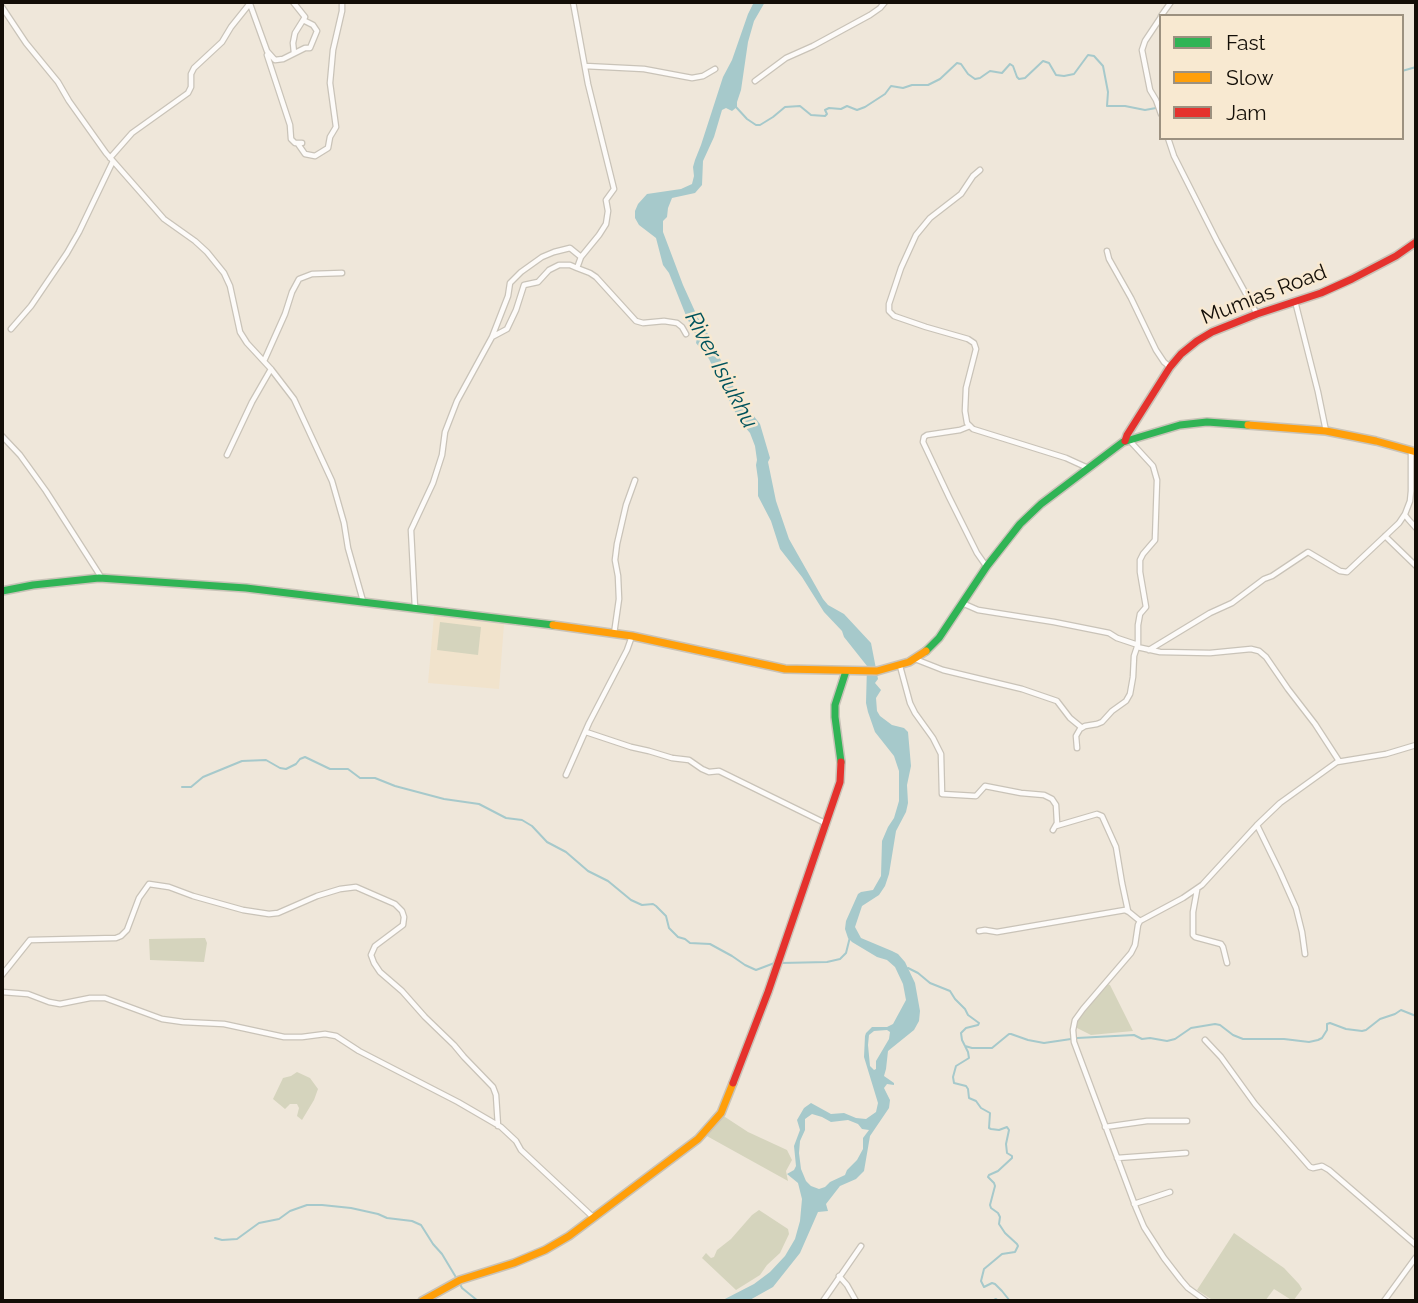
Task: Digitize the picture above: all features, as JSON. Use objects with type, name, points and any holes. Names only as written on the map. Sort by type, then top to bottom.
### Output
[{"type":"street","points":[[252,2],[292,139],[300,143],[305,154],[315,156],[328,148],[336,127],[330,83],[342,2]]},
{"type":"street","points":[[10,329],[32,306],[67,253],[111,159],[132,132],[188,93],[194,68],[222,42],[252,2]]},
{"type":"street","points":[[293,2],[305,17],[295,33],[294,53]]},
{"type":"street","points":[[573,2],[614,190],[606,201],[604,229],[581,257],[577,268]]},
{"type":"street","points":[[755,81],[780,62],[874,13],[885,2]]},
{"type":"street","points":[[2,6],[111,159],[164,219],[195,241],[217,263],[230,286],[240,332],[294,399],[332,481],[363,601]]},
{"type":"street","points":[[1159,19],[1142,50],[1150,90],[1159,108]]},
{"type":"street","points":[[265,47],[275,60],[310,48],[317,31],[313,25],[303,20]]},
{"type":"street","points":[[585,66],[643,69],[692,78],[703,76],[715,69]]},
{"type":"street","points":[[1169,140],[1174,156],[1256,314]]},
{"type":"street","points":[[980,170],[961,194],[926,221],[916,235],[901,268],[889,311],[894,316],[968,339],[975,345],[965,396],[965,418],[970,426],[979,432],[1066,458],[1088,468]]},
{"type":"street","name":"Mumias Road","points":[[1127,441],[1127,435],[1170,367],[1197,341],[1256,314],[1352,279],[1396,256],[1416,242]]},
{"type":"street","points":[[415,608],[411,530],[433,484],[450,416],[492,337],[506,303],[510,284],[542,257],[570,248],[581,257]]},
{"type":"street","points":[[1107,251],[1156,350],[1170,367]]},
{"type":"street","points":[[492,337],[507,329],[522,287],[538,282],[549,270],[559,265],[570,265],[596,277],[636,320],[642,323],[677,323],[686,334]]},
{"type":"street","points":[[264,361],[299,279],[312,274],[342,273]]},
{"type":"street","points":[[1295,301],[1326,431]]},
{"type":"street","points":[[227,455],[271,369]]},
{"type":"street","points":[[2,591],[102,578],[246,588],[632,636],[780,668],[877,671],[900,666],[915,659],[936,642],[987,566],[1028,516],[1127,441],[1180,425],[1202,422],[1326,431],[1414,451],[1410,501],[1405,514],[1399,523],[1346,573],[1308,552],[1232,603],[1210,613],[1149,650]]},
{"type":"street","points":[[970,426],[927,435],[923,442],[980,559],[987,566]]},
{"type":"street","points":[[2,436],[20,455],[46,491],[102,578]]},
{"type":"street","points":[[1077,748],[1076,736],[1082,727],[1099,724],[1127,698],[1131,690],[1134,656],[1138,646],[1138,625],[1140,614],[1146,606],[1140,561],[1154,541],[1157,480],[1153,466],[1127,441]]},
{"type":"street","points":[[614,634],[619,599],[615,560],[617,544],[625,505],[635,480]]},
{"type":"street","points":[[1405,514],[1416,527]]},
{"type":"street","points":[[1385,536],[1416,566]]},
{"type":"street","points":[[962,603],[978,610],[1109,632],[1117,638],[1160,652],[1259,651],[1306,711],[1339,761]]},
{"type":"street","points":[[566,775],[632,636]]},
{"type":"street","points":[[915,659],[943,670],[1023,689],[1057,701],[1070,718],[1082,727]]},
{"type":"street","points":[[900,666],[910,703],[941,754],[942,794],[976,796],[984,787],[990,786],[1044,795],[1056,805],[1055,828],[1101,815],[1116,847],[1128,911],[1140,921]]},
{"type":"street","points":[[422,1301],[466,1277],[507,1266],[545,1250],[569,1236],[698,1139],[721,1113],[768,992],[834,802],[841,774],[835,705],[846,671]]},
{"type":"street","points":[[586,732],[631,747],[689,760],[709,772],[719,771],[825,823]]},
{"type":"street","points":[[1206,1301],[1188,1288],[1174,1272],[1144,1227],[1074,1042],[1073,1026],[1077,1015],[1132,953],[1140,921],[1206,882],[1256,825],[1280,803],[1339,761],[1361,759],[1416,745]]},
{"type":"street","points":[[1256,825],[1296,908],[1303,932],[1305,954]]},
{"type":"street","points":[[2,975],[30,940],[121,936],[127,930],[139,898],[149,884],[169,887],[235,908],[269,914],[348,887],[358,888],[395,904],[402,911],[403,925],[375,946],[371,955],[374,963],[493,1087],[498,1126]]},
{"type":"street","points":[[1197,889],[1193,935],[1221,944],[1227,963]]},
{"type":"street","points":[[979,931],[997,932],[1128,911]]},
{"type":"street","points":[[2,992],[28,994],[60,1004],[105,998],[162,1019],[224,1024],[284,1037],[332,1035],[498,1126],[594,1218]]},
{"type":"street","points":[[1205,1040],[1221,1057],[1255,1104],[1310,1167],[1322,1166],[1329,1170],[1416,1245]]},
{"type":"street","points":[[1105,1127],[1147,1121],[1187,1121]]},
{"type":"street","points":[[1117,1158],[1186,1153]]},
{"type":"street","points":[[1134,1204],[1170,1192]]},
{"type":"street","points":[[823,1301],[861,1246]]},
{"type":"street","points":[[1384,1301],[1416,1257]]},
{"type":"street","points":[[839,1276],[856,1301]]},
{"type":"shaded area","points":[[434,615],[504,624],[499,689],[428,683]]},
{"type":"green space","points":[[440,622],[481,627],[478,655],[437,650]]},
{"type":"green space","points":[[205,938],[207,943],[204,962],[150,960],[149,939]]},
{"type":"green space","points":[[1107,984],[1110,985],[1133,1031],[1091,1035],[1077,1028],[1079,1015]]},
{"type":"green space","points":[[297,1072],[310,1078],[318,1089],[302,1120],[297,1116],[297,1104],[290,1104],[285,1109],[273,1099],[283,1078]]},
{"type":"green space","points":[[722,1115],[748,1132],[787,1150],[792,1160],[786,1171],[788,1181],[705,1135]]},
{"type":"green space","points":[[759,1210],[788,1229],[789,1234],[780,1253],[760,1275],[736,1290],[702,1258],[706,1253],[711,1258],[714,1257],[717,1250]]},
{"type":"green space","points":[[1234,1233],[1284,1268],[1299,1284],[1302,1289],[1293,1301],[1274,1289],[1265,1301],[1214,1301],[1197,1290]]},
{"type":"water","name":"River Isiukhu","points":[[754,2],[765,2],[754,21],[748,42],[737,107],[732,111],[726,108],[722,110],[703,161],[702,185],[695,193],[672,198],[667,217],[663,221],[663,232],[698,318],[745,408],[760,424],[770,458],[768,462],[776,501],[789,539],[823,599],[844,614],[871,643],[878,679],[875,683],[881,690],[876,698],[880,716],[908,732],[911,766],[906,812],[896,831],[885,886],[879,895],[862,906],[855,927],[861,938],[898,954],[905,962],[915,983],[920,1011],[914,1030],[888,1051],[884,1076],[894,1085],[887,1084],[884,1088],[890,1100],[889,1108],[870,1136],[864,1171],[856,1179],[840,1186],[826,1204],[828,1211],[818,1212],[800,1253],[773,1287],[748,1301],[721,1301],[754,1284],[770,1272],[785,1256],[795,1239],[802,1199],[798,1183],[787,1174],[796,1166],[794,1146],[800,1130],[797,1120],[804,1108],[811,1103],[831,1114],[844,1113],[866,1119],[876,1112],[878,1103],[864,1057],[865,1036],[872,1027],[887,1027],[893,1024],[906,1000],[903,984],[895,967],[852,942],[845,929],[858,894],[873,890],[881,876],[882,841],[899,801],[899,771],[894,756],[875,732],[868,712],[867,666],[842,631],[824,612],[780,549],[771,521],[758,496],[757,460],[750,433],[739,420],[709,359],[696,343],[697,338],[663,265],[656,238],[639,225],[635,218],[638,204],[647,194],[681,189],[692,184],[695,160]],"holes":[[[874,1031],[890,1032],[889,1039],[876,1061],[874,1070],[870,1066],[869,1035]],[[812,1114],[831,1122],[848,1120],[862,1129],[869,1130],[863,1138],[863,1149],[845,1175],[819,1189],[806,1181],[799,1153],[805,1119]]]},
{"type":"waterway","points":[[736,107],[756,125],[773,117],[785,107],[800,106],[811,115],[825,116],[825,110],[829,108],[841,109],[847,106],[857,110],[865,107],[885,94],[891,86],[903,88],[928,85],[940,79],[957,63],[975,79],[990,71],[1002,73],[1010,64],[1019,79],[1025,78],[1043,61],[1049,63],[1056,75],[1074,74],[1088,55],[1094,56],[1103,66],[1108,92],[1107,106],[1145,110],[1156,108]]},
{"type":"waterway","points":[[1404,70],[1416,67]]},
{"type":"waterway","points":[[182,787],[191,787],[203,777],[242,761],[266,760],[286,769],[305,757],[330,769],[348,769],[360,778],[375,778],[444,799],[479,804],[506,818],[522,820],[532,826],[547,842],[566,852],[588,871],[608,881],[631,900],[642,905],[656,906],[666,916],[669,928],[678,937],[690,943],[710,944],[756,970],[777,962]]},
{"type":"waterway","points":[[781,963],[827,962],[840,959],[846,953],[850,937]]},
{"type":"waterway","points":[[908,968],[930,983],[950,991],[968,1015],[979,1023],[961,1033],[969,1058],[956,1066],[953,1077],[954,1083],[966,1086],[969,1098],[990,1113],[989,1128],[999,1130],[1007,1127],[1009,1130],[1006,1144],[1007,1153],[1012,1158],[988,1177],[995,1186],[990,1205],[998,1213],[999,1224],[1005,1233],[1018,1246],[1015,1252],[1002,1254],[984,1269],[981,1281],[984,1287],[995,1284],[1010,1301]]},
{"type":"waterway","points":[[1077,1038],[1134,1035],[1142,1039],[1167,1041],[1191,1028],[1215,1024],[1243,1039],[1309,1042],[1322,1038],[1327,1024],[1330,1023],[1362,1031],[1401,1010],[1416,1016]]},
{"type":"waterway","points":[[965,1046],[992,1048],[1009,1034],[1044,1043],[1071,1039]]},
{"type":"waterway","points":[[215,1238],[237,1239],[259,1223],[279,1219],[290,1211],[307,1205],[351,1208],[421,1225],[457,1279]]},
{"type":"waterway","points":[[460,1284],[478,1301]]},
{"type":"waterway","points":[[992,1301],[999,1301]]},
{"type":"traffic: fast","points":[[926,651],[939,638],[987,566],[1020,524],[1041,504],[1123,442],[1180,425],[1207,422],[1248,425]]},
{"type":"traffic: fast","points":[[2,591],[99,578],[246,588],[553,625]]},
{"type":"traffic: fast","points":[[841,762],[835,705],[846,671]]},
{"type":"traffic: slow","points":[[1248,425],[1326,431],[1416,452]]},
{"type":"traffic: slow","points":[[553,625],[632,636],[785,669],[877,671],[909,662],[926,651]]},
{"type":"traffic: slow","points":[[422,1301],[460,1280],[514,1263],[569,1236],[698,1139],[721,1113],[733,1083]]},
{"type":"traffic: jam","points":[[1125,441],[1170,367],[1197,341],[1212,332],[1321,293],[1352,279],[1396,256],[1416,242]]},
{"type":"traffic: jam","points":[[733,1083],[768,992],[840,782],[841,762]]}]
